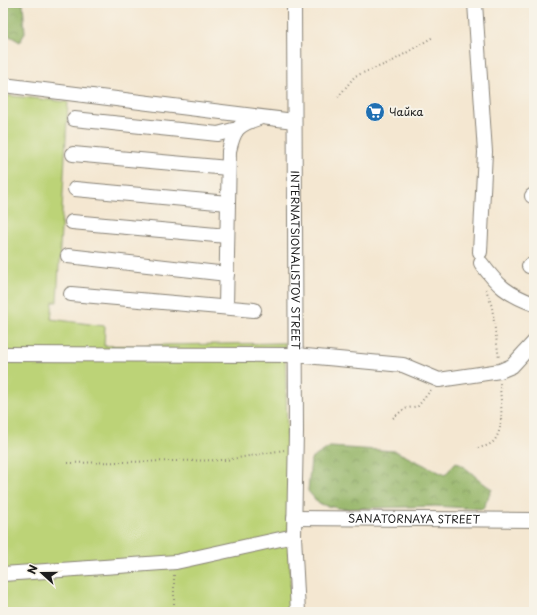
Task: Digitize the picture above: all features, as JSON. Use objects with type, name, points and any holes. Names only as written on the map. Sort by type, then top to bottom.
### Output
[{"type":"street","name":"INTERNATSIONALISTOV STREET","points":[[294,3],[296,354],[294,536],[298,612]]},
{"type":"street","points":[[475,3],[485,152],[480,258],[496,283],[515,296],[534,304]]},
{"type":"street","points":[[3,85],[294,121]]},
{"type":"street","points":[[226,307],[229,151],[232,136],[242,123],[262,117]]},
{"type":"street","points":[[74,119],[218,134],[233,130],[236,131]]},
{"type":"street","points":[[73,154],[228,168]]},
{"type":"street","points":[[75,189],[228,203]]},
{"type":"street","points":[[72,222],[227,236]]},
{"type":"street","points":[[68,256],[226,274]]},
{"type":"street","points":[[71,294],[254,310]]},
{"type":"street","points":[[3,354],[296,354],[403,366],[439,380],[500,371],[512,366],[534,342]]},
{"type":"street","name":"SANATORNAYA STREET","points":[[294,518],[534,520]]},
{"type":"street","points":[[3,574],[176,562],[294,536]]},
{"type":"path","points":[[338,97],[355,76],[390,62],[433,37]]},
{"type":"path","points":[[478,448],[492,443],[498,432],[500,423],[500,371],[494,318],[485,286]]},
{"type":"path","points":[[393,418],[404,409],[418,406],[439,380]]},
{"type":"path","points":[[68,463],[226,460],[295,448]]},
{"type":"path","points":[[174,612],[173,587],[176,562]]},
{"type":"green space","points":[[3,3],[23,3],[25,33],[20,42],[3,32]]},
{"type":"green space","points":[[3,95],[68,102],[57,302],[53,302],[51,319],[105,326],[104,346],[285,343],[291,612],[3,612]]},
{"type":"green space","points":[[330,447],[395,451],[445,475],[456,462],[466,468],[492,489],[483,509],[435,506],[342,509],[319,504],[308,491],[311,459]]},
{"type":"place","name":"Чайка","points":[[375,112]]}]
